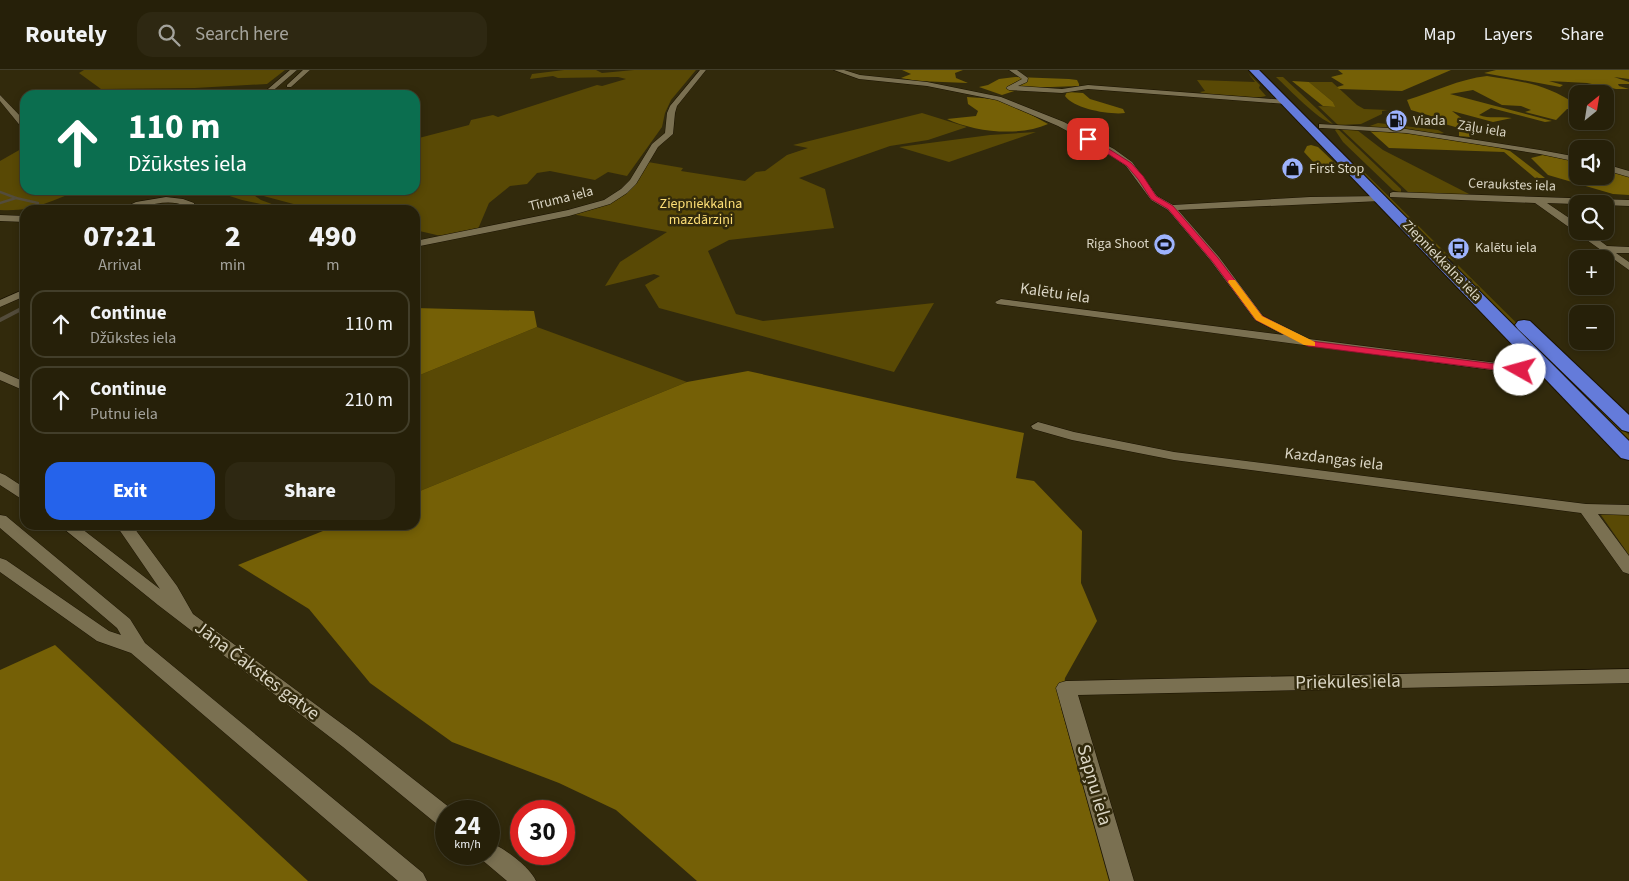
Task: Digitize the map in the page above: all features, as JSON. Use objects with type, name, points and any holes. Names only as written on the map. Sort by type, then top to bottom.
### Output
[{"type":"highway","name":"Ziepniekkalna iela","points":[[1254,70],[1322,126],[1357,160],[1387,197],[1552,374],[1629,453]]},
{"type":"highway","name":"Ziepniekkalna iela","points":[[1265,70],[1341,159],[1438,239]]},
{"type":"highway","points":[[1341,159],[1357,160]]},
{"type":"highway","name":"Ziepniekkalna iela","points":[[1503,304],[1629,426]]},
{"type":"highway","points":[[1608,405],[1629,420]]},
{"type":"street","points":[[270,90],[294,70]]},
{"type":"street","points":[[283,90],[307,70]]},
{"type":"street","name":"Tīruma iela","points":[[420,243],[570,213],[599,205],[614,198],[633,182],[655,146],[669,134],[670,112],[703,70]]},
{"type":"street","points":[[837,70],[859,77],[927,84],[999,98],[1046,118],[1110,151],[1133,168],[1154,198],[1170,208],[1215,259],[1259,318],[1308,343]]},
{"type":"street","points":[[981,94],[1010,88],[1025,81],[1024,78],[1012,70]]},
{"type":"street","points":[[1010,88],[1062,91],[1088,87],[1293,103]]},
{"type":"street","points":[[0,97],[20,120]]},
{"type":"street","name":"Zāļu iela","points":[[1322,126],[1406,131],[1569,158]]},
{"type":"street","points":[[1614,170],[1629,174]]},
{"type":"street","points":[[151,202],[155,195]]},
{"type":"street","points":[[166,195],[169,200]]},
{"type":"street","name":"Ceraukstes iela","points":[[1170,208],[1387,197],[1629,203]]},
{"type":"street","points":[[140,205],[169,200],[186,202],[190,205]]},
{"type":"street","points":[[1537,200],[1569,223]]},
{"type":"street","points":[[5,218],[20,217]]},
{"type":"street","points":[[1593,240],[1629,267]]},
{"type":"street","points":[[1605,249],[1629,250]]},
{"type":"street","points":[[0,304],[20,294]]},
{"type":"street","name":"Kalētu iela","points":[[1001,302],[1552,374]]},
{"type":"street","points":[[0,375],[20,385]]},
{"type":"street","name":"Kazdangas iela","points":[[1038,426],[1072,436],[1174,456],[1586,509],[1629,510]]},
{"type":"street","points":[[0,478],[20,492]]},
{"type":"street","points":[[1586,509],[1629,568]]},
{"type":"street","points":[[0,520],[124,624],[138,648],[415,881]]},
{"type":"street","name":"Jāņa Čakstes gatve","points":[[73,530],[350,741],[435,809]]},
{"type":"street","points":[[127,530],[136,545],[171,588],[189,619]]},
{"type":"street","points":[[0,564],[103,636],[138,648]]},
{"type":"street","name":"Priekules iela","points":[[1066,688],[1629,676]]},
{"type":"street","name":"Sapņu iela","points":[[1066,688],[1122,881]]},
{"type":"street","points":[[500,861],[524,881]]},
{"type":"green space","points":[[84,70],[285,70],[267,84],[195,88],[101,89],[79,73]]},
{"type":"green space","name":"Ziepniekkalna mazdārziņi","points":[[564,70],[596,70],[602,73],[634,70],[696,70],[671,100],[665,113],[662,127],[627,176],[608,172],[595,180],[550,171],[537,173],[527,184],[510,186],[489,203],[478,229],[441,236],[420,231],[420,205],[297,205],[260,195],[420,195],[420,138],[469,125],[471,120],[493,115],[498,117],[597,85],[602,86],[626,79],[618,77],[558,78],[553,76],[530,79],[532,74]]},
{"type":"green space","points":[[1248,73],[1260,85],[1259,88],[1266,96],[1256,98],[1204,94],[1200,92],[1205,91],[1197,80],[1255,82]]},
{"type":"green space","points":[[1276,77],[1283,77],[1333,124],[1312,111]]},
{"type":"green space","points":[[1309,82],[1332,82],[1364,109],[1388,110],[1382,111],[1382,114],[1361,124],[1338,125],[1318,106],[1334,107],[1333,102]]},
{"type":"green space","name":"Ziepniekkalna mazdārziņi","points":[[922,113],[967,127],[928,140],[890,146],[799,178],[825,189],[834,228],[729,240],[708,251],[736,314],[763,321],[934,303],[894,372],[659,308],[645,285],[660,276],[654,274],[605,286],[620,262],[667,232],[572,214],[625,194],[638,180],[648,162],[683,168],[681,171],[745,181],[756,172],[765,171],[787,155],[808,148],[793,145]]},
{"type":"green space","points":[[1378,123],[1438,130],[1444,133],[1433,134],[1367,127]]},
{"type":"green space","points":[[1337,128],[1401,189],[1401,193],[1393,190],[1343,142],[1335,130]]},
{"type":"green space","points":[[1340,128],[1357,130],[1383,150],[1471,195],[1410,194]]},
{"type":"green space","points":[[1036,132],[949,162],[899,147],[990,135]]},
{"type":"green space","points":[[20,150],[20,195],[68,195],[39,205],[20,205],[20,209],[0,210],[0,161]]},
{"type":"green space","points":[[1351,163],[1356,164],[1455,262],[1443,257]]},
{"type":"green space","points":[[226,195],[254,195],[274,205],[265,205]]},
{"type":"green space","points":[[1452,264],[1458,265],[1629,435],[1629,443]]},
{"type":"green space","points":[[537,327],[687,382],[420,491],[420,375]]},
{"type":"green space","points":[[1603,513],[1629,514],[1629,555],[1601,515]]},
{"type":"shaded area","points":[[902,70],[963,70],[955,73],[956,78],[968,83],[917,81],[901,78],[911,74]]},
{"type":"shaded area","points":[[1338,70],[1451,70],[1402,91],[1339,89],[1337,87],[1344,85],[1331,77],[1343,74]]},
{"type":"shaded area","points":[[1496,70],[1629,70],[1629,79],[1614,77],[1629,82],[1629,84],[1618,84],[1629,89],[1614,89],[1614,85],[1549,81],[1563,85],[1560,87],[1484,73]]},
{"type":"shaded area","points":[[1487,76],[1524,82],[1545,88],[1569,100],[1569,109],[1556,120],[1525,112],[1531,110],[1521,106],[1502,105],[1473,90],[1450,94],[1552,121],[1545,122],[1491,108],[1479,115],[1512,118],[1493,122],[1452,111],[1476,129],[1468,131],[1470,137],[1459,136],[1459,128],[1441,123],[1441,119],[1411,110],[1407,100]]},
{"type":"shaded area","points":[[1015,77],[1077,80],[1079,86],[1023,88],[1002,95],[979,87],[999,79]]},
{"type":"shaded area","points":[[1292,81],[1309,82],[1333,102],[1335,107],[1323,106]]},
{"type":"shaded area","points":[[1067,92],[1083,93],[1090,99],[1123,109],[1125,113],[1102,112],[1084,108],[1070,101],[1065,96]]},
{"type":"shaded area","points":[[967,97],[995,99],[1019,108],[1048,124],[1024,131],[1011,132],[983,130],[947,119],[976,116],[978,111],[968,104]]},
{"type":"shaded area","points":[[1370,131],[1418,134],[1490,145],[1510,151],[1545,178],[1535,178],[1504,152],[1389,148]]},
{"type":"shaded area","points":[[1307,146],[1318,147],[1336,164],[1331,167],[1316,165],[1304,152]]},
{"type":"shaded area","points":[[1543,155],[1569,159],[1569,181],[1548,175],[1531,158]]},
{"type":"shaded area","points":[[1614,170],[1629,174],[1629,195],[1613,194],[1582,185],[1614,185]]},
{"type":"shaded area","points":[[420,308],[534,311],[537,327],[420,375]]},
{"type":"shaded area","points":[[748,371],[1024,433],[1016,478],[1034,481],[1082,531],[1081,583],[1097,621],[1065,678],[1061,708],[1109,881],[697,881],[616,810],[559,783],[452,742],[370,683],[309,609],[238,565],[326,530],[420,530],[420,491],[687,382]]},
{"type":"shaded area","points":[[55,645],[308,881],[0,881],[0,670]]},
{"type":"waterway","points":[[0,192],[16,198]]},
{"type":"waterway","points":[[0,203],[16,198]]},
{"type":"waterway","points":[[16,198],[38,203]]},
{"type":"waterway","points":[[0,320],[20,310]]},
{"type":"slow traffic","points":[[1232,282],[1259,318],[1312,344]]},
{"type":"place","name":"Viada","points":[[1397,121]]},
{"type":"place","name":"First Stop","points":[[1293,169]]},
{"type":"place","name":"Riga Shoot","points":[[1165,244]]},
{"type":"place","name":"Kalētu iela","points":[[1459,248]]},
{"type":"route","points":[[1088,139],[1129,164],[1154,198],[1170,208],[1215,259],[1259,318],[1308,343],[1520,370]]}]
